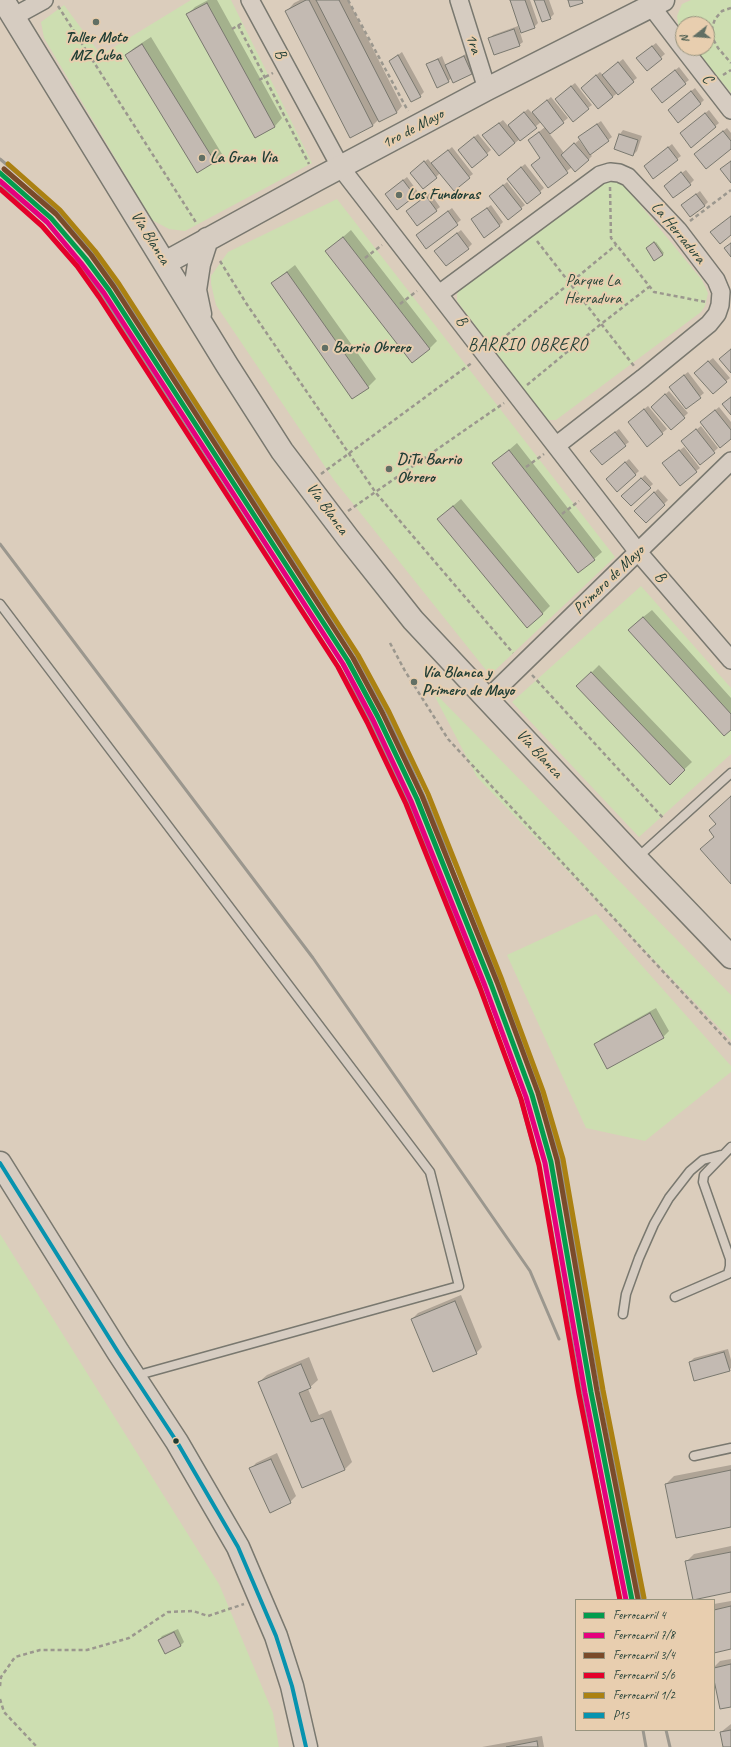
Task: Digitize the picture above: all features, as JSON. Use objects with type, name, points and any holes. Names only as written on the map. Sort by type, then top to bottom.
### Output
[{"type":"main road","name":"1ro de Mayo","points":[[165,263],[316,180],[654,2]]},
{"type":"main road","name":"Vía Blanca","points":[[8,8],[282,451],[306,480],[334,520],[413,620],[731,957]]},
{"type":"main road","points":[[207,239],[199,264],[195,290],[199,313],[207,332]]},
{"type":"main road","points":[[0,1163],[177,1442],[238,1547],[276,1636],[289,1679],[306,1747]]},
{"type":"street","points":[[8,8],[44,0]]},
{"type":"street","name":"B","points":[[250,0],[341,168],[557,445],[638,552],[731,660]]},
{"type":"street","name":"1ra","points":[[459,0],[487,89]]},
{"type":"street","name":"C","points":[[654,2],[675,35]]},
{"type":"street","name":"C","points":[[689,56],[731,110]]},
{"type":"street","points":[[434,287],[526,229],[587,183],[600,175],[610,172]]},
{"type":"street","name":"La Herradura","points":[[610,172],[628,177],[678,230],[716,280],[721,292],[720,305]]},
{"type":"street","points":[[557,445],[709,324],[717,314],[720,305]]},
{"type":"street","name":"Primero de Mayo","points":[[487,699],[727,468]]},
{"type":"lane","points":[[0,604],[430,1172],[459,1286],[134,1376]]},
{"type":"lane","points":[[636,858],[731,772]]},
{"type":"lane","points":[[675,1297],[728,1274],[730,1259],[703,1182],[704,1175],[731,1147]]},
{"type":"lane","points":[[623,1314],[626,1294],[639,1258],[654,1224],[669,1198],[690,1171],[703,1160],[722,1155]]},
{"type":"lane","points":[[694,1456],[731,1448]]},
{"type":"path","points":[[54,0],[207,239],[246,303],[376,493],[523,664],[671,827]]},
{"type":"path","points":[[348,0],[417,127]]},
{"type":"path","points":[[731,8],[722,11],[715,19],[712,28],[712,38],[718,48],[731,63]]},
{"type":"path","points":[[238,25],[316,180]]},
{"type":"path","points":[[610,172],[610,238],[649,287],[654,292],[720,305]]},
{"type":"path","points":[[678,230],[731,190]]},
{"type":"path","points":[[526,229],[643,378]]},
{"type":"path","points":[[365,258],[394,236]]},
{"type":"path","points":[[306,480],[321,474],[485,353],[616,245]]},
{"type":"path","points":[[400,304],[434,287]]},
{"type":"path","points":[[334,520],[376,493],[517,394],[601,324],[649,287]]},
{"type":"path","points":[[526,467],[557,445]]},
{"type":"path","points":[[562,514],[592,491]]},
{"type":"path","points":[[390,643],[405,671],[448,739],[731,1045]]},
{"type":"path","points":[[0,1686],[2,1677],[15,1657],[40,1650],[87,1650],[129,1638],[168,1612],[193,1611],[208,1616],[261,1598]]},
{"type":"path","points":[[0,1699],[4,1712],[37,1747]]},
{"type":"green space","points":[[191,0],[231,0],[312,163],[185,231],[169,229],[152,220],[44,38],[41,22],[64,5],[101,55]]},
{"type":"green space","points":[[691,0],[731,0],[731,93],[701,56],[715,56],[715,16],[677,16],[682,4]]},
{"type":"green space","name":"Parque La Herradura","points":[[619,182],[628,190],[702,280],[708,293],[705,306],[701,312],[556,420],[549,420],[544,417],[457,301],[457,295],[459,289],[599,184]]},
{"type":"green space","points":[[337,199],[615,557],[490,675],[334,480],[216,305],[211,284],[211,276],[228,252]]},
{"type":"green space","points":[[641,586],[731,688],[731,754],[639,837],[512,702]]},
{"type":"green space","points":[[431,689],[731,995],[731,1040],[477,777]]},
{"type":"green space","points":[[596,914],[731,1066],[731,1072],[645,1141],[586,1128],[507,955]]},
{"type":"green space","points":[[0,1234],[219,1584],[273,1713],[279,1747],[0,1747]]},
{"type":"building","points":[[306,0],[309,0],[373,126],[350,138],[285,11]]},
{"type":"building","points":[[316,0],[339,0],[397,113],[379,122]]},
{"type":"building","points":[[510,0],[525,0],[535,28],[521,33]]},
{"type":"building","points":[[534,0],[544,0],[551,19],[542,22]]},
{"type":"building","points":[[568,0],[582,0],[583,3],[570,7]]},
{"type":"building","points":[[207,3],[275,127],[255,138],[186,14]]},
{"type":"building","points":[[514,29],[520,46],[494,55],[488,38]]},
{"type":"building","points":[[142,44],[215,162],[197,173],[125,55]]},
{"type":"building","points":[[652,46],[662,59],[647,71],[636,58]]},
{"type":"building","points":[[398,55],[421,97],[411,102],[389,61]]},
{"type":"building","points":[[464,56],[472,74],[453,83],[445,65]]},
{"type":"building","points":[[438,59],[449,82],[437,88],[426,64]]},
{"type":"building","points":[[618,62],[634,82],[618,95],[602,75]]},
{"type":"building","points":[[675,70],[686,84],[662,103],[651,89]]},
{"type":"building","points":[[596,75],[613,97],[598,109],[581,88]]},
{"type":"building","points":[[571,86],[589,109],[573,122],[555,99]]},
{"type":"building","points":[[691,91],[701,104],[678,123],[668,110]]},
{"type":"building","points":[[547,100],[564,123],[550,134],[532,112]]},
{"type":"building","points":[[524,112],[537,128],[520,141],[508,125]]},
{"type":"building","points":[[705,113],[716,127],[691,148],[680,133]]},
{"type":"building","points":[[499,123],[515,143],[499,156],[482,135]]},
{"type":"building","points":[[597,124],[609,141],[590,155],[578,137]]},
{"type":"building","points":[[723,131],[731,141],[731,149],[706,169],[694,154]]},
{"type":"building","points":[[539,132],[568,173],[548,188],[531,165],[540,158],[528,140]]},
{"type":"building","points":[[619,134],[638,140],[633,156],[614,149]]},
{"type":"building","points":[[474,137],[488,155],[472,168],[458,150]]},
{"type":"building","points":[[574,143],[589,160],[575,172],[561,155]]},
{"type":"building","points":[[668,147],[678,160],[653,179],[644,166]]},
{"type":"building","points":[[448,150],[470,178],[454,191],[431,163]]},
{"type":"building","points":[[424,161],[437,178],[423,189],[410,173]]},
{"type":"building","points":[[731,161],[731,183],[720,169]]},
{"type":"building","points":[[521,167],[541,193],[527,204],[507,179]]},
{"type":"building","points":[[681,172],[691,185],[673,198],[664,186]]},
{"type":"building","points":[[403,180],[415,196],[397,210],[385,194]]},
{"type":"building","points":[[503,185],[522,209],[508,220],[489,196]]},
{"type":"building","points":[[696,194],[705,206],[690,217],[681,205]]},
{"type":"building","points":[[426,196],[437,211],[417,226],[406,211]]},
{"type":"building","points":[[487,208],[500,226],[484,238],[471,219]]},
{"type":"building","points":[[448,211],[458,225],[426,249],[416,235]]},
{"type":"building","points":[[731,216],[731,235],[720,244],[710,232]]},
{"type":"building","points":[[457,233],[469,249],[446,266],[434,251]]},
{"type":"building","points":[[343,237],[430,349],[412,363],[325,251]]},
{"type":"building","points":[[654,242],[663,255],[654,261],[646,248]]},
{"type":"building","points":[[731,243],[731,257],[724,248]]},
{"type":"building","points":[[287,272],[369,388],[352,399],[271,283]]},
{"type":"building","points":[[731,349],[731,373],[719,359]]},
{"type":"building","points":[[708,361],[727,382],[713,394],[694,373]]},
{"type":"building","points":[[684,375],[701,398],[686,409],[669,387]]},
{"type":"building","points":[[665,394],[685,418],[671,430],[651,407]]},
{"type":"building","points":[[731,397],[731,415],[722,404]]},
{"type":"building","points":[[644,409],[663,434],[647,447],[628,422]]},
{"type":"building","points":[[715,410],[731,430],[731,439],[720,448],[700,422]]},
{"type":"building","points":[[696,429],[715,453],[700,465],[681,441]]},
{"type":"building","points":[[615,432],[626,446],[602,465],[590,451]]},
{"type":"building","points":[[509,450],[595,560],[578,573],[492,463]]},
{"type":"building","points":[[679,450],[697,472],[680,486],[662,463]]},
{"type":"building","points":[[625,462],[636,475],[617,492],[606,479]]},
{"type":"building","points":[[641,478],[651,488],[631,506],[621,496]]},
{"type":"building","points":[[654,492],[665,505],[646,523],[634,511]]},
{"type":"building","points":[[453,506],[543,614],[527,628],[437,519]]},
{"type":"building","points":[[643,617],[731,714],[731,730],[724,736],[628,630]]},
{"type":"building","points":[[591,672],[685,770],[670,785],[576,686]]},
{"type":"building","points":[[731,796],[731,884],[700,849],[714,837],[709,830],[716,824],[709,816]]},
{"type":"building","points":[[650,1013],[664,1038],[607,1069],[594,1044]]},
{"type":"building","points":[[455,1301],[477,1354],[433,1372],[411,1319]]},
{"type":"building","points":[[724,1352],[730,1371],[694,1381],[689,1362]]},
{"type":"building","points":[[301,1364],[311,1388],[299,1393],[311,1422],[323,1418],[345,1470],[302,1488],[258,1382]]},
{"type":"building","points":[[271,1459],[291,1503],[270,1513],[249,1468]]},
{"type":"building","points":[[731,1470],[731,1527],[676,1538],[665,1484]]},
{"type":"building","points":[[731,1552],[731,1592],[693,1599],[685,1561]]},
{"type":"building","points":[[731,1606],[731,1649],[715,1653],[715,1610]]},
{"type":"building","points":[[174,1632],[181,1646],[165,1654],[158,1640]]},
{"type":"building","points":[[731,1664],[731,1707],[720,1709],[715,1685],[715,1668]]},
{"type":"building","points":[[731,1730],[731,1747],[723,1747],[720,1732]]},
{"type":"building","points":[[537,1741],[538,1747],[506,1747]]},
{"type":"railway","points":[[0,159],[26,181],[58,212],[92,252],[116,285],[356,655],[387,713],[424,796],[456,868],[500,980],[540,1092],[560,1162],[601,1391],[641,1599]]},
{"type":"railway","points":[[0,185],[44,227],[77,264],[102,296],[339,667],[370,720],[408,802],[481,987],[520,1099],[538,1164],[548,1210],[619,1599]]},
{"type":"railway","points":[[0,544],[313,958],[530,1271],[559,1339]]},
{"type":"railway","points":[[643,1731],[646,1747]]},
{"type":"railway","points":[[666,1731],[670,1747]]},
{"type":"rail line","name":"1/2","points":[[8,164],[60,210],[95,251],[119,284],[358,655],[389,712],[428,794],[502,980],[543,1091],[563,1159],[603,1390],[644,1598]]},
{"type":"rail line","name":"3/4","points":[[4,169],[56,214],[91,255],[114,287],[353,658],[383,714],[422,796],[497,982],[538,1093],[557,1160],[597,1391],[638,1599]]},
{"type":"rail line","name":"4","points":[[0,173],[51,218],[86,259],[109,290],[348,661],[378,717],[417,799],[491,984],[532,1095],[551,1162],[591,1392],[632,1599]]},
{"type":"rail line","name":"7/8","points":[[0,181],[47,222],[104,293],[343,664],[373,720],[411,801],[485,986],[526,1097],[545,1163],[585,1393],[626,1599]]},
{"type":"rail line","name":"5/6","points":[[0,189],[42,226],[77,266],[99,297],[338,667],[367,722],[406,804],[480,988],[521,1099],[539,1165],[579,1394],[620,1599]]},
{"type":"transit line","name":"P15","points":[[0,1163],[118,1352],[177,1442],[238,1547],[276,1636],[292,1686],[306,1747]]},
{"type":"place","name":"Taller Moto MZ Cuba","points":[[96,22]]},
{"type":"place","name":"La Gran Via","points":[[202,158]]},
{"type":"place","name":"Los Fundoras","points":[[399,195]]},
{"type":"place","name":"Barrio Obrero","points":[[325,348]]},
{"type":"place","name":"DiTu Barrio Obrero","points":[[389,469]]},
{"type":"place","name":"Vía Blanca y Primero de Mayo","points":[[414,682]]},
{"type":"district","name":"BARRIO OBRERO","points":[[528,346]]}]
